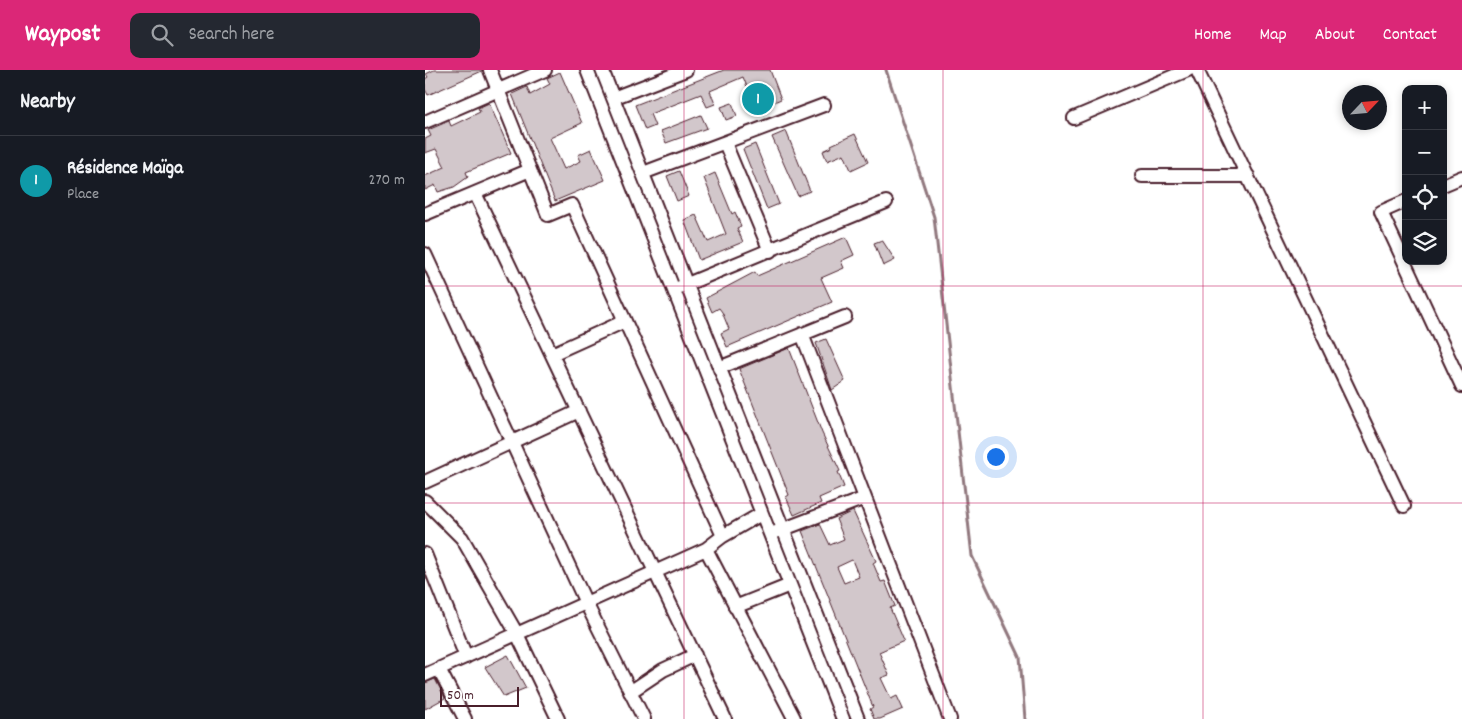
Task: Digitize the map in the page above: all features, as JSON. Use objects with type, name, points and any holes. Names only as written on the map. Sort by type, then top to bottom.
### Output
[{"type":"street","points":[[490,70],[548,215],[572,204],[723,536]]},
{"type":"street","points":[[425,122],[545,70]]},
{"type":"street","points":[[587,70],[843,719]]},
{"type":"street","points":[[602,70],[858,719]]},
{"type":"street","points":[[613,98],[686,70]]},
{"type":"street","points":[[1074,118],[1188,70]]},
{"type":"street","points":[[1197,70],[1404,506]]},
{"type":"street","points":[[643,173],[824,105]]},
{"type":"street","points":[[725,143],[770,251]]},
{"type":"street","points":[[425,214],[530,170]]},
{"type":"street","points":[[1142,176],[1247,176]]},
{"type":"street","points":[[1447,183],[1462,177]]},
{"type":"street","points":[[475,193],[725,719]]},
{"type":"street","points":[[674,290],[886,202]]},
{"type":"street","points":[[1402,203],[1381,212],[1462,386]]},
{"type":"street","points":[[425,254],[586,603],[644,719]]},
{"type":"street","points":[[719,368],[845,317]]},
{"type":"street","points":[[552,354],[625,321]]},
{"type":"street","points":[[801,334],[950,719]]},
{"type":"street","points":[[425,482],[579,411]]},
{"type":"street","points":[[770,534],[865,498]]},
{"type":"street","points":[[425,500],[462,538],[517,634],[559,719]]},
{"type":"street","points":[[425,675],[706,549],[723,536],[761,514]]},
{"type":"street","points":[[706,549],[793,718]]},
{"type":"street","points":[[425,554],[431,584],[466,656]]},
{"type":"street","points":[[735,606],[790,585]]},
{"type":"street","points":[[630,692],[663,670],[695,655]]},
{"type":"street","points":[[439,669],[465,719]]},
{"type":"building","points":[[434,70],[482,71],[428,95],[425,89],[425,79],[428,77],[426,74]]},
{"type":"building","points":[[724,70],[770,70],[781,99],[767,105],[768,108],[758,113],[743,77],[710,91],[715,104],[707,107],[701,94],[650,114],[655,126],[645,130],[635,105]]},
{"type":"building","points":[[560,72],[582,123],[550,138],[564,169],[581,161],[578,155],[591,149],[605,180],[555,201],[512,94],[527,87],[530,95],[550,84],[547,78]]},
{"type":"building","points":[[489,103],[511,153],[466,172],[468,177],[454,187],[438,192],[435,185],[425,190],[425,176],[445,167],[436,149],[425,153],[425,139],[431,136],[428,130],[449,121],[451,126],[480,112],[478,108]]},
{"type":"building","points":[[732,103],[737,116],[726,120],[721,107]]},
{"type":"building","points":[[701,115],[707,128],[666,143],[661,131]]},
{"type":"building","points":[[786,131],[810,191],[798,196],[772,137]]},
{"type":"building","points":[[855,134],[868,162],[851,170],[844,154],[827,161],[823,151],[832,147],[831,145]]},
{"type":"building","points":[[755,144],[779,204],[767,209],[743,149]]},
{"type":"building","points":[[679,171],[689,196],[677,201],[667,176]]},
{"type":"building","points":[[715,173],[732,214],[735,212],[741,226],[737,228],[743,242],[699,260],[684,220],[696,215],[708,242],[726,234],[704,178]]},
{"type":"building","points":[[846,237],[854,255],[841,261],[844,268],[821,278],[832,302],[727,347],[721,333],[729,329],[722,312],[719,308],[712,312],[706,298],[755,272],[757,276]]},
{"type":"building","points":[[882,240],[895,260],[883,266],[874,243]]},
{"type":"building","points":[[826,339],[845,381],[832,390],[816,343]]},
{"type":"building","points":[[789,348],[822,433],[840,471],[838,472],[844,487],[819,498],[821,503],[794,515],[786,497],[789,495],[739,369]]},
{"type":"building","points":[[853,511],[876,561],[873,563],[881,582],[885,581],[895,606],[890,608],[904,641],[879,652],[889,675],[881,678],[891,699],[897,696],[903,709],[880,719],[874,719],[870,709],[873,707],[802,531],[820,524],[830,545],[844,539],[836,519]],"holes":[[[852,560],[859,577],[844,583],[837,567]]]},
{"type":"building","points":[[508,655],[526,688],[504,697],[485,667]]},
{"type":"building","points":[[435,679],[445,698],[425,709],[425,683]]},
{"type":"waterway","points":[[886,70],[934,217],[972,556],[1020,657],[1025,719]]},
{"type":"place","name":"Résidence Maïga","points":[[758,99]]}]
